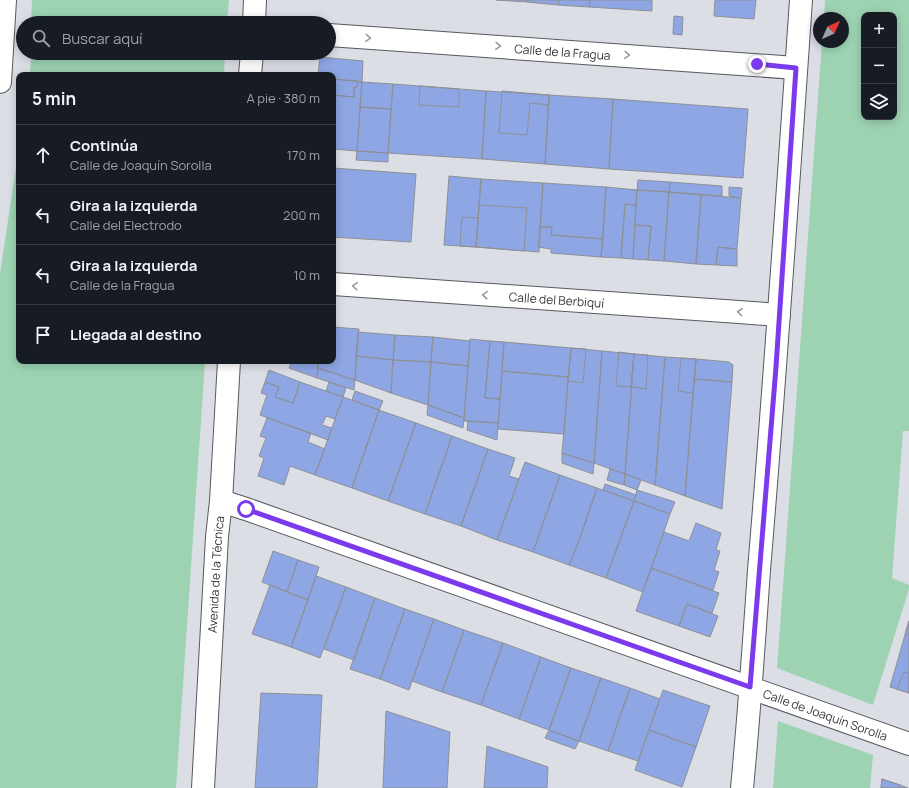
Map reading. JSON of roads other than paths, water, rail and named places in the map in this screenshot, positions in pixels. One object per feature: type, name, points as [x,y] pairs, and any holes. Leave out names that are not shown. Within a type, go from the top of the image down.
[{"type":"street","points":[[0,82],[5,0]]},
{"type":"street","points":[[254,16],[255,0]]},
{"type":"street","points":[[742,788],[749,714],[779,315],[801,0]]},
{"type":"street","name":"Calle de la Fragua","points":[[336,35],[796,68]]},
{"type":"street","points":[[250,72],[251,60]]},
{"type":"street","name":"Calle del Berbiquí","points":[[336,284],[779,315]]},
{"type":"street","name":"Avenida de la Técnica","points":[[203,788],[229,364]]},
{"type":"street","name":"Calle de Joaquín Sorolla","points":[[221,501],[254,511],[909,744]]}]
